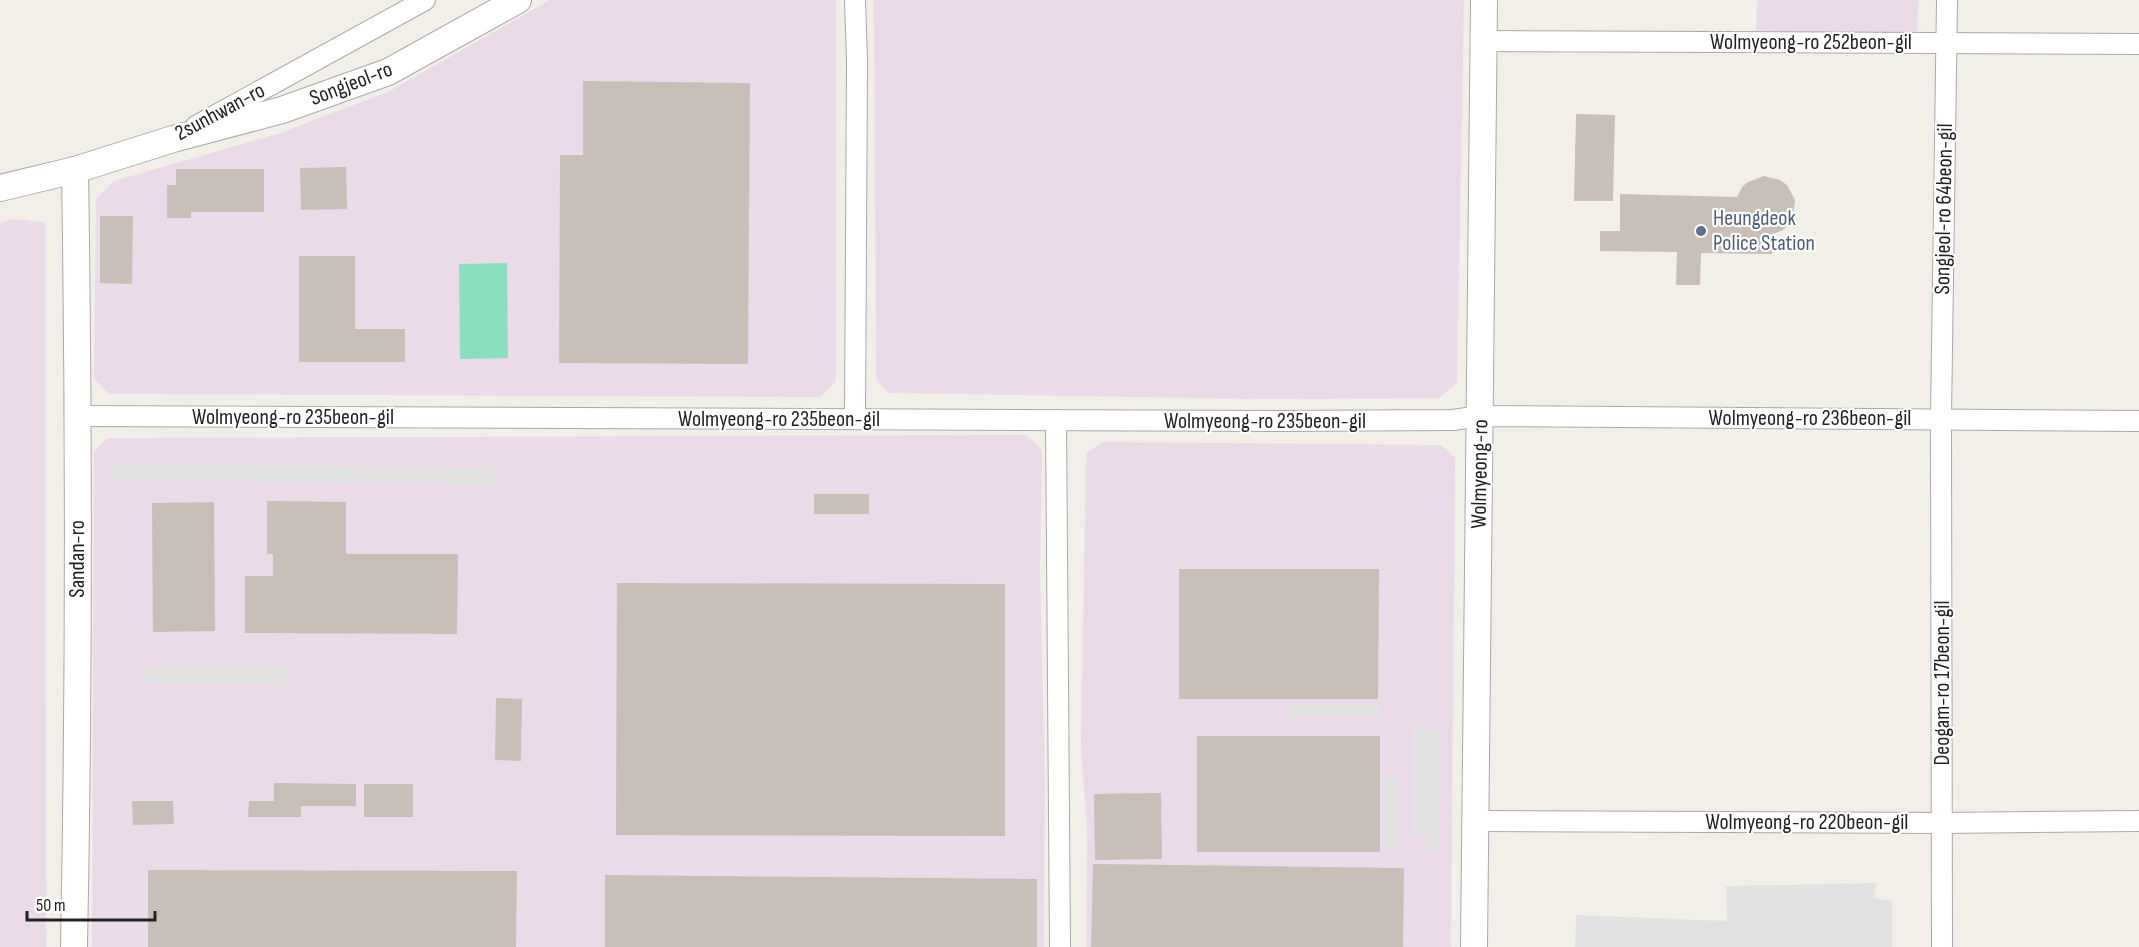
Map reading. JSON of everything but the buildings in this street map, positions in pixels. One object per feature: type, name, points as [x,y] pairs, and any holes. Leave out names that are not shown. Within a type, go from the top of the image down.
[{"type":"street","name":"2sunhwan-ro","points":[[0,188],[75,170],[173,139],[425,0]]},
{"type":"street","name":"Songjeol-ro","points":[[173,139],[282,110],[388,72],[518,0]]},
{"type":"street","points":[[855,0],[857,62],[855,419]]},
{"type":"street","name":"Wolmyeong-ro","points":[[1474,947],[1484,0]]},
{"type":"street","name":"Songjeol-ro 64beon-gil","points":[[1941,418],[1947,0]]},
{"type":"street","name":"Wolmyeong-ro 252beon-gil","points":[[1483,41],[2139,44]]},
{"type":"street","name":"Sandan-ro","points":[[74,947],[77,416],[75,170]]},
{"type":"street","name":"Wolmyeong-ro 235beon-gil","points":[[77,416],[1056,420],[1453,420],[1480,416]]},
{"type":"street","name":"Wolmyeong-ro 236beon-gil","points":[[1480,416],[2139,421]]},
{"type":"street","name":"Deogam-ro 17beon-gil","points":[[1941,418],[1942,947]]},
{"type":"street","points":[[1056,420],[1060,947]]},
{"type":"street","name":"Wolmyeong-ro 220beon-gil","points":[[1475,821],[2139,821]]},
{"type":"shaded area","points":[[550,0],[836,0],[836,381],[821,397],[109,394],[94,378],[96,199],[114,181],[280,133],[388,92]]},
{"type":"shaded area","points":[[874,0],[1464,0],[1457,383],[1439,398],[1261,399],[889,393],[876,380]]},
{"type":"shaded area","points":[[1757,0],[1918,0],[1917,40],[1756,36]]},
{"type":"shaded area","points":[[12,219],[45,222],[46,947],[0,947],[0,223]]},
{"type":"shaded area","points":[[1026,435],[1042,450],[1040,573],[1045,782],[1044,947],[92,947],[94,452],[107,438]]},
{"type":"shaded area","points":[[1103,442],[1441,445],[1455,458],[1451,947],[1086,947],[1087,834],[1081,746],[1086,453]]},
{"type":"shaded area","points":[[112,464],[495,468],[495,484],[112,480]]},
{"type":"shaded area","points":[[146,667],[288,667],[288,684],[146,684]]},
{"type":"shaded area","points":[[1287,704],[1379,704],[1379,716],[1287,716]]},
{"type":"shaded area","points":[[1414,728],[1439,728],[1440,852],[1427,852],[1427,836],[1414,835]]},
{"type":"shaded area","points":[[1384,777],[1399,777],[1399,847],[1384,848]]},
{"type":"shaded area","points":[[1877,883],[1874,898],[1892,901],[1892,947],[1575,947],[1576,915],[1727,921],[1726,886]]},
{"type":"green space","points":[[507,263],[508,358],[460,359],[459,264]]},
{"type":"place","name":"Heungdeok Police Station","points":[[1701,231]]}]
